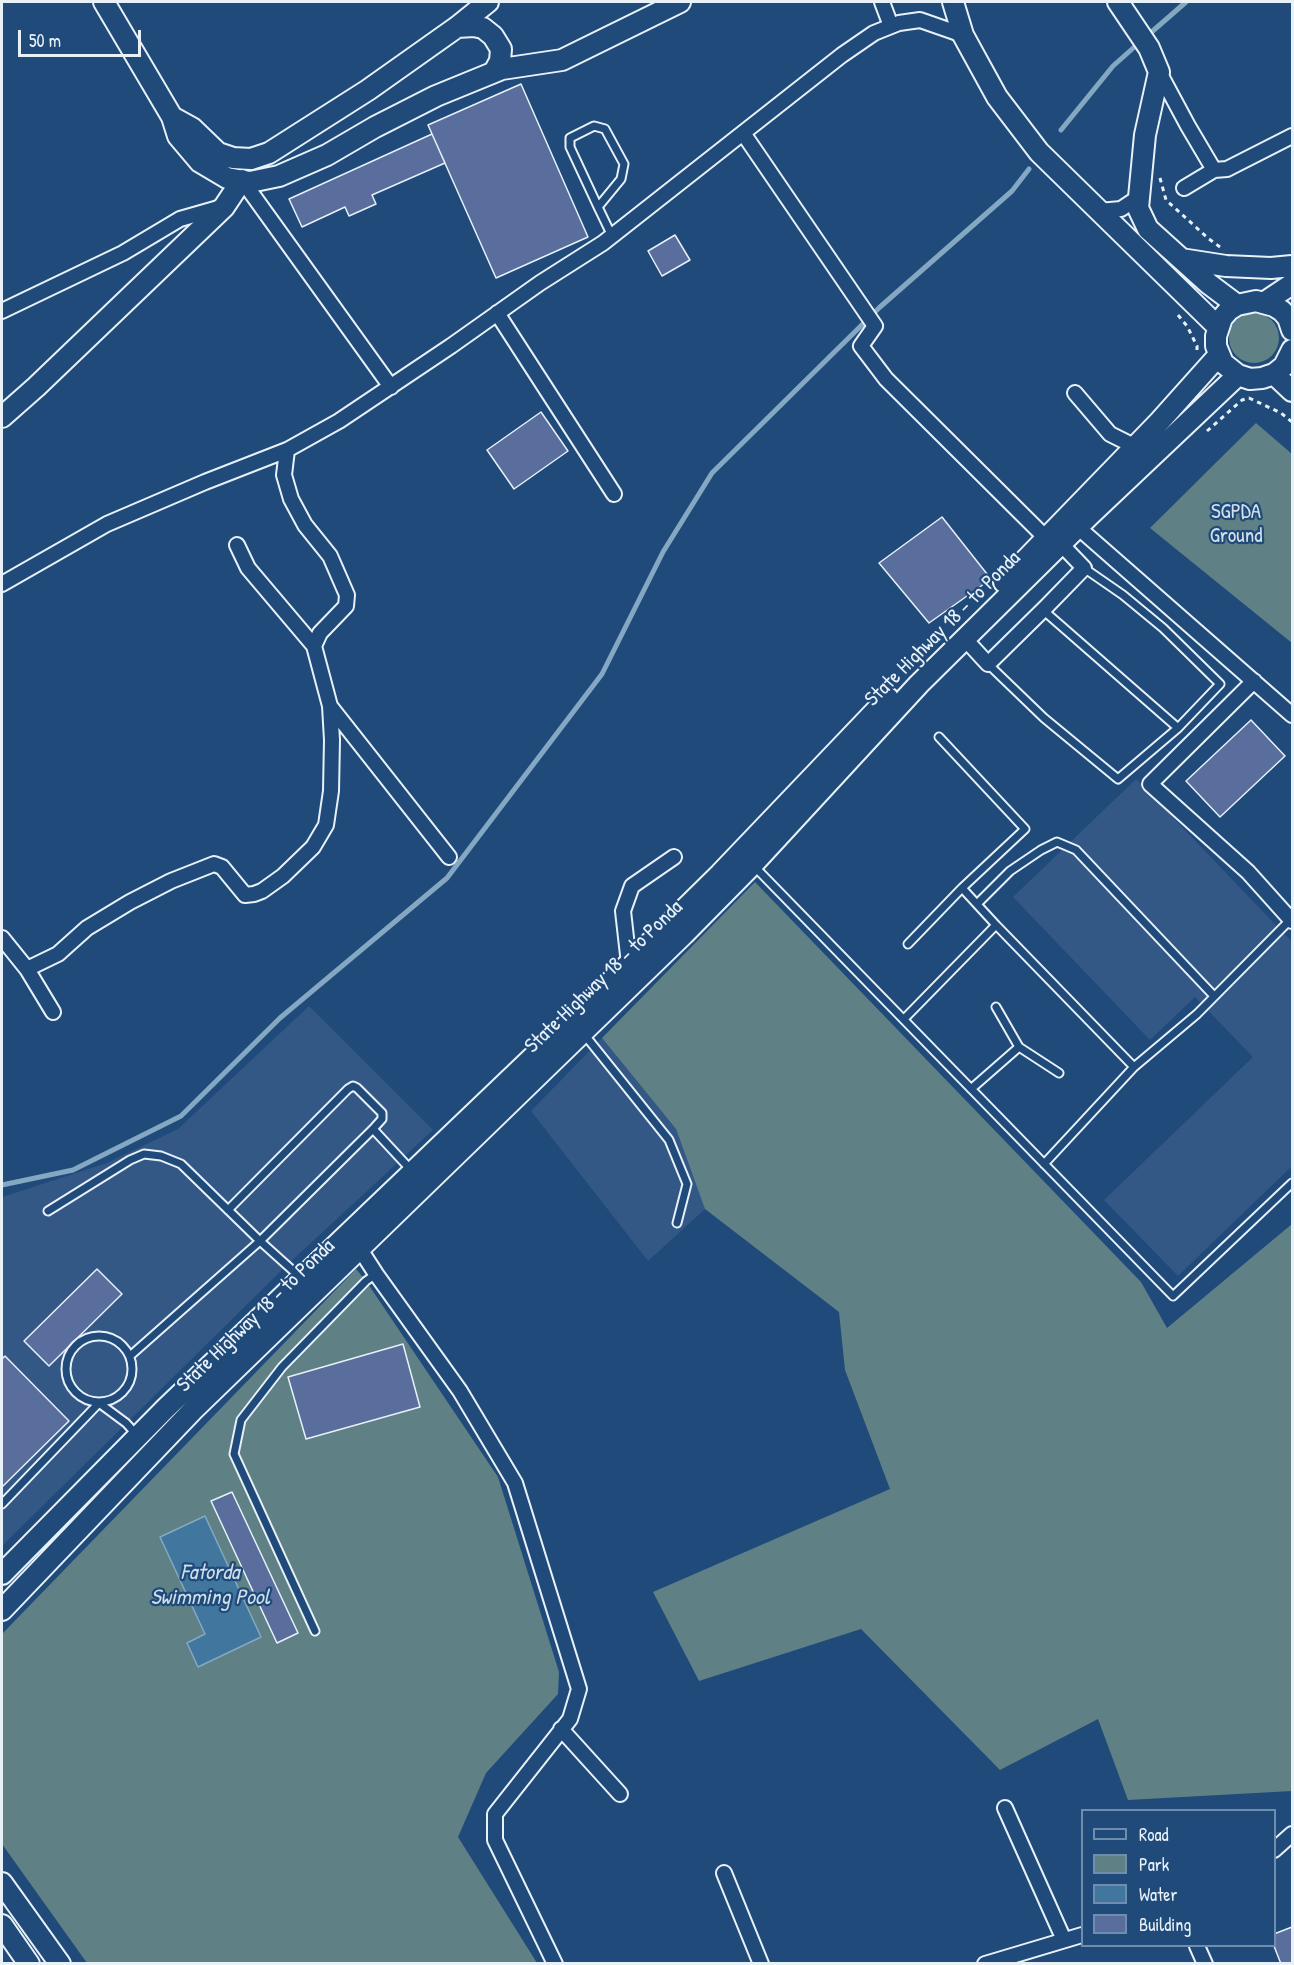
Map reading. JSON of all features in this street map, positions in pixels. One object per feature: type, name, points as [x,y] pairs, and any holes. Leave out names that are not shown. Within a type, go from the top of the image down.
[{"type":"main road","points":[[104,2],[172,117],[178,136],[200,162],[227,178],[250,182],[279,176],[327,154],[436,96],[494,72],[562,60],[680,2]]},
{"type":"main road","points":[[172,117],[192,128],[218,153],[233,158],[251,159],[269,153],[368,90],[457,27],[488,2]]},
{"type":"main road","points":[[953,2],[963,34],[997,97],[1039,152],[1218,327]]},
{"type":"main road","points":[[1118,2],[1149,48],[1160,72],[1145,135],[1138,208],[1148,229],[1181,260],[1238,305]]},
{"type":"main road","points":[[457,27],[483,28],[493,36],[501,49],[500,61],[494,72]]},
{"type":"main road","points":[[2,417],[224,207],[242,180]]},
{"type":"main road","points":[[1181,260],[1226,266],[1271,268],[1293,266]]},
{"type":"main road","points":[[1265,302],[1293,284]]},
{"type":"main road","points":[[1292,327],[1282,311],[1265,302],[1256,301],[1238,305],[1229,310],[1218,327],[1216,346],[1219,355],[1230,370],[1250,379],[1274,374],[1284,366],[1292,354]]},
{"type":"main road","name":"State Highway 18 - to Ponda","points":[[1072,523],[1136,447],[1219,355]]},
{"type":"main road","points":[[1274,374],[1293,391]]},
{"type":"main road","name":"State Highway 18 - to Ponda","points":[[2,1610],[193,1410],[684,934],[852,735],[1072,523],[1238,375]]},
{"type":"main road","name":"State Highway 18 - to Ponda","points":[[2,1574],[300,1277],[629,964],[747,858],[965,639],[1054,541]]},
{"type":"main road","points":[[2,1883],[60,1964]]},
{"type":"main road","points":[[2,1925],[29,1964]]},
{"type":"street","points":[[882,2],[891,26]]},
{"type":"street","points":[[2,584],[107,524],[287,450],[339,421],[612,236],[842,55],[874,33],[899,23],[920,20],[963,34]]},
{"type":"street","points":[[1160,72],[1214,170]]},
{"type":"street","points":[[743,133],[875,326],[861,346],[886,379],[1083,568],[988,664],[965,639]]},
{"type":"street","points":[[1184,188],[1214,170],[1227,169],[1293,136]]},
{"type":"street","points":[[242,180],[391,387]]},
{"type":"street","points":[[1099,211],[1120,209],[1139,197]]},
{"type":"street","points":[[2,311],[123,253],[180,219],[224,207]]},
{"type":"street","points":[[497,313],[614,494]]},
{"type":"street","points":[[1075,393],[1110,434],[1136,447]]},
{"type":"street","points":[[287,450],[284,475],[291,499],[305,525],[330,556],[347,594],[346,606],[320,633],[314,646]]},
{"type":"street","points":[[1072,523],[1293,715]]},
{"type":"street","points":[[27,969],[58,954],[87,928],[130,902],[201,868],[214,864],[222,867],[245,895],[262,891],[284,876],[313,847],[326,825],[332,740],[330,705],[314,646],[248,568],[237,545]]},
{"type":"street","points":[[1254,681],[1150,784],[1248,872],[1292,920]]},
{"type":"street","points":[[330,705],[449,857]]},
{"type":"street","points":[[629,964],[623,911],[632,886],[674,857]]},
{"type":"street","points":[[2,938],[27,969],[53,1012]]},
{"type":"street","points":[[350,1231],[376,1274],[460,1391],[515,1483],[579,1689],[570,1719],[495,1814],[495,1840],[555,1964]]},
{"type":"street","points":[[561,1729],[620,1794]]},
{"type":"street","points":[[1005,1808],[1064,1940]]},
{"type":"street","points":[[1276,1849],[1291,1840]]},
{"type":"street","points":[[724,1873],[761,1964]]},
{"type":"street","points":[[985,1964],[1081,1936]]},
{"type":"street","points":[[1197,1947],[1205,1964]]},
{"type":"lane","points":[[598,207],[621,179],[624,164],[605,129],[594,126],[570,138],[570,147],[598,207],[612,236]]},
{"type":"lane","points":[[988,664],[1044,718],[1118,779],[1178,728],[1220,684],[1163,628],[1124,595],[1083,568]]},
{"type":"lane","points":[[1043,610],[1178,728]]},
{"type":"lane","points":[[908,944],[962,888],[1025,829],[939,737]]},
{"type":"lane","points":[[977,904],[1010,871],[1057,842],[1076,850],[1214,996]]},
{"type":"lane","points":[[747,858],[1173,1296],[1293,1183]]},
{"type":"lane","points":[[962,888],[1134,1067]]},
{"type":"lane","points":[[1044,1164],[1134,1067],[1197,1014],[1292,920]]},
{"type":"lane","points":[[904,1019],[996,925]]},
{"type":"lane","points":[[996,1006],[1019,1047],[1059,1073]]},
{"type":"lane","points":[[582,1032],[669,1140],[687,1184],[677,1223]]},
{"type":"lane","points":[[971,1089],[1019,1047]]},
{"type":"lane","points":[[130,1356],[260,1241],[373,1129],[382,1119],[382,1113],[357,1088],[353,1086],[348,1089],[228,1210]]},
{"type":"lane","points":[[373,1129],[412,1171]]},
{"type":"lane","points":[[48,1211],[130,1160],[144,1154],[161,1156],[181,1164],[300,1277]]},
{"type":"lane","points":[[315,1631],[234,1454],[241,1420],[282,1367],[366,1281],[376,1274]]},
{"type":"lane","points":[[105,1337],[115,1340],[124,1347],[133,1366],[132,1377],[120,1395],[110,1401],[99,1403],[79,1396],[71,1388],[66,1367],[69,1356],[83,1340],[105,1337]]},
{"type":"lane","points":[[99,1403],[126,1423],[138,1436]]},
{"type":"lane","points":[[2,1504],[99,1403]]},
{"type":"path","points":[[1160,178],[1166,200],[1209,239],[1224,249]]},
{"type":"path","points":[[1175,311],[1187,326],[1197,346],[1197,362]]},
{"type":"path","points":[[1199,438],[1242,400],[1249,398],[1281,413],[1293,422]]},
{"type":"shaded area","points":[[1136,779],[1292,942],[1292,1166],[1178,1276],[1104,1200],[1253,1057],[1195,997],[1150,1040],[1013,897]]},
{"type":"shaded area","points":[[309,1006],[433,1130],[287,1265],[2,1546],[2,1197],[107,1163],[178,1129]]},
{"type":"shaded area","points":[[602,1038],[676,1129],[705,1209],[648,1261],[531,1111]]},
{"type":"green space","points":[[1254,313],[1263,315],[1274,324],[1279,338],[1277,347],[1268,358],[1254,363],[1245,361],[1234,352],[1229,338],[1231,329],[1240,318]]},
{"type":"green space","name":"SGPDA Ground","points":[[1256,423],[1292,454],[1292,643],[1150,528]]},
{"type":"green space","points":[[755,882],[1141,1282],[1167,1328],[1292,1224],[1292,1791],[1128,1800],[1098,1719],[1000,1770],[861,1629],[699,1681],[653,1592],[890,1489],[845,1370],[839,1312],[705,1209],[676,1129],[602,1038]]},
{"type":"green space","points":[[356,1269],[498,1477],[559,1672],[558,1694],[486,1773],[458,1837],[537,1963],[87,1963],[2,1844],[2,1634]]},
{"type":"water","name":"Fatorda Swimming Pool","points":[[205,1516],[261,1637],[198,1667],[187,1643],[205,1634],[160,1537]]},
{"type":"building","points":[[521,84],[588,237],[496,278],[428,125]]},
{"type":"building","points":[[432,134],[445,163],[372,195],[376,204],[349,216],[345,207],[302,227],[289,199]]},
{"type":"building","points":[[675,235],[690,260],[662,276],[648,251]]},
{"type":"building","points":[[541,412],[568,451],[514,489],[487,450]]},
{"type":"building","points":[[942,517],[991,579],[929,623],[879,563]]},
{"type":"building","points":[[1251,720],[1285,756],[1220,817],[1186,781]]},
{"type":"building","points":[[97,1269],[122,1294],[49,1366],[24,1341]]},
{"type":"building","points":[[403,1344],[420,1407],[306,1439],[288,1377]]},
{"type":"building","points":[[5,1356],[69,1421],[2,1487],[2,1359]]},
{"type":"building","points":[[232,1492],[298,1633],[277,1643],[211,1501]]},
{"type":"building","points":[[1292,1927],[1292,1964],[1281,1964],[1274,1947],[1276,1933]]},
{"type":"waterway","points":[[1147,36],[1186,2]]},
{"type":"waterway","points":[[1061,130],[1113,66],[1140,42]]},
{"type":"waterway","points":[[2,1185],[73,1170],[181,1116],[280,1018],[447,878],[602,674],[663,552],[712,473],[880,307],[1012,191],[1029,169]]}]
